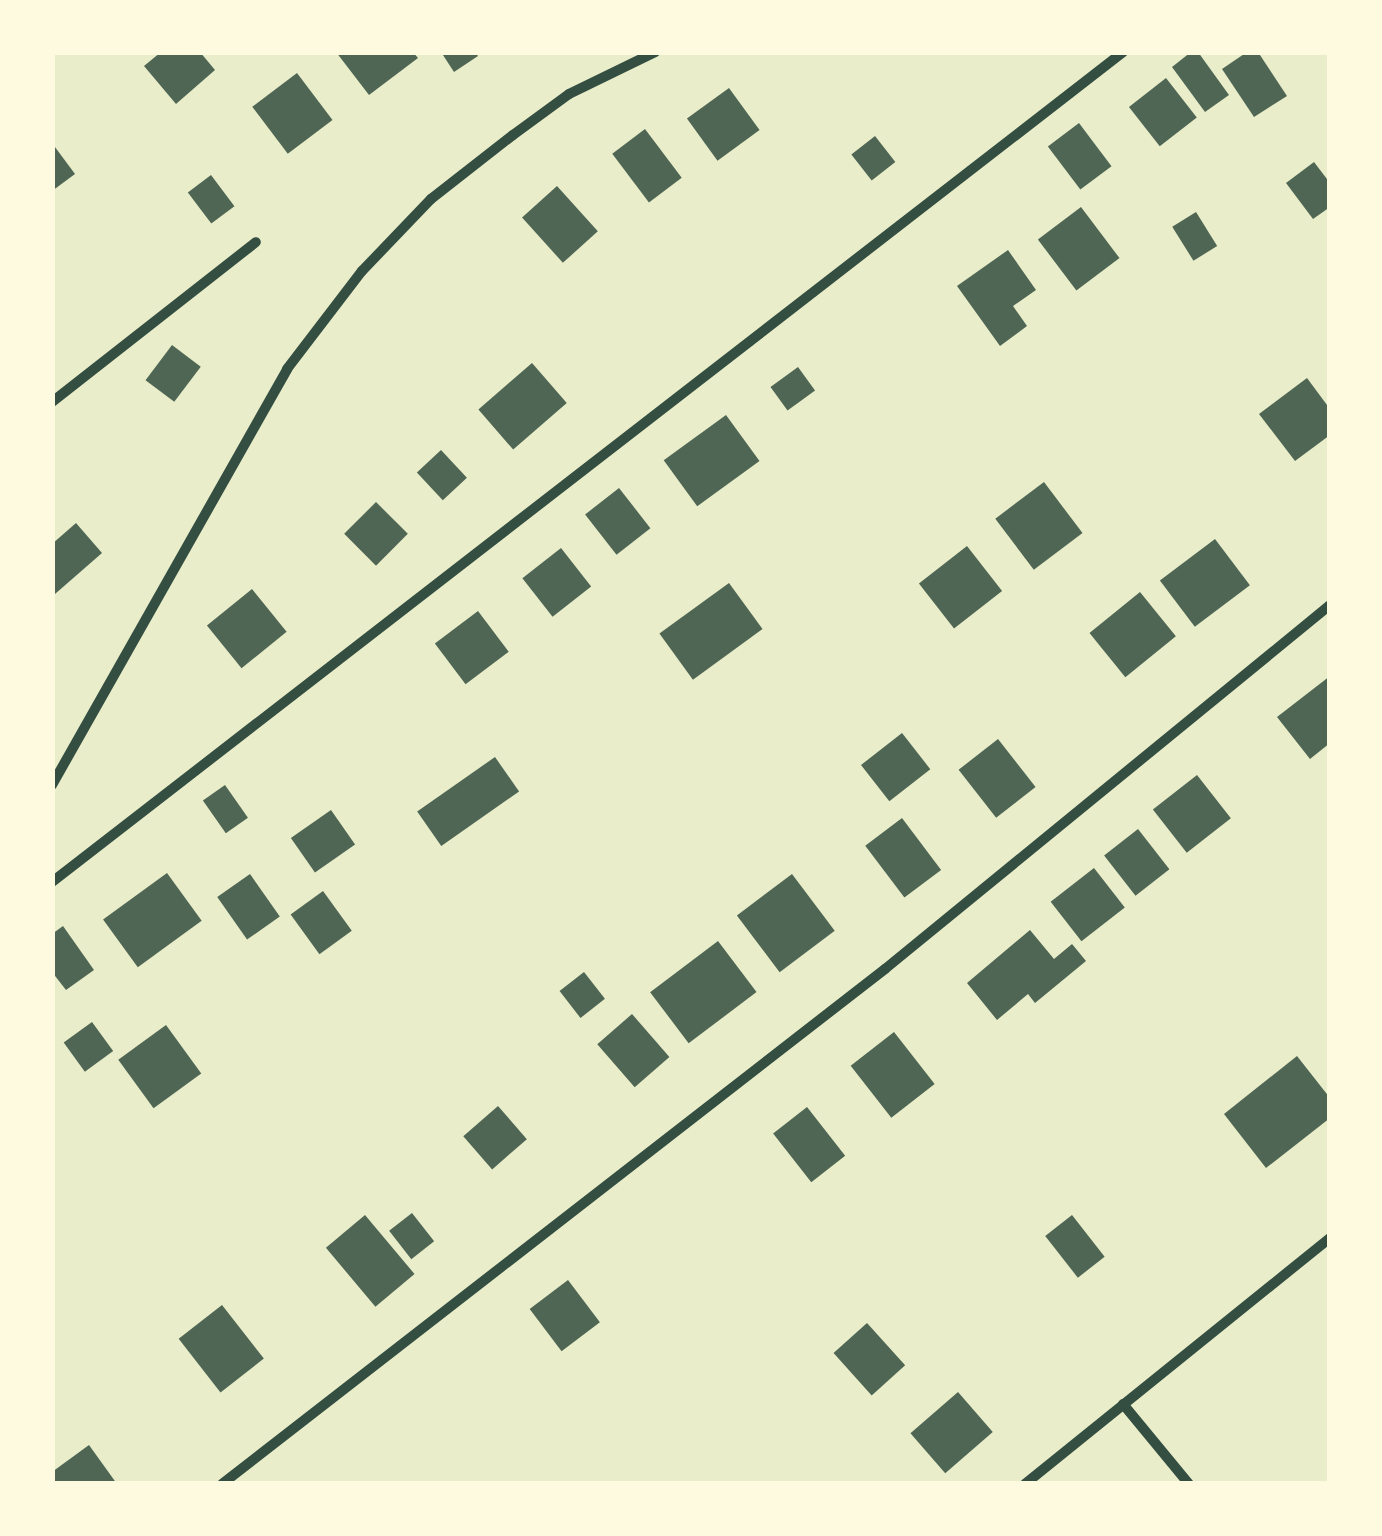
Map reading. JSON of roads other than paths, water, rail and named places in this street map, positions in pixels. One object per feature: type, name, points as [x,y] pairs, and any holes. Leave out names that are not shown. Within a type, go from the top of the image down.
[{"type":"street","points":[[52,785],[287,369],[362,272],[431,199],[513,134],[569,94],[655,52]]},
{"type":"street","points":[[52,882],[1123,52]]},
{"type":"street","points":[[52,402],[256,242]]},
{"type":"street","points":[[222,1484],[885,969],[1330,605]]},
{"type":"street","points":[[1025,1484],[1330,1238]]},
{"type":"street","points":[[1123,1404],[1190,1484]]}]
